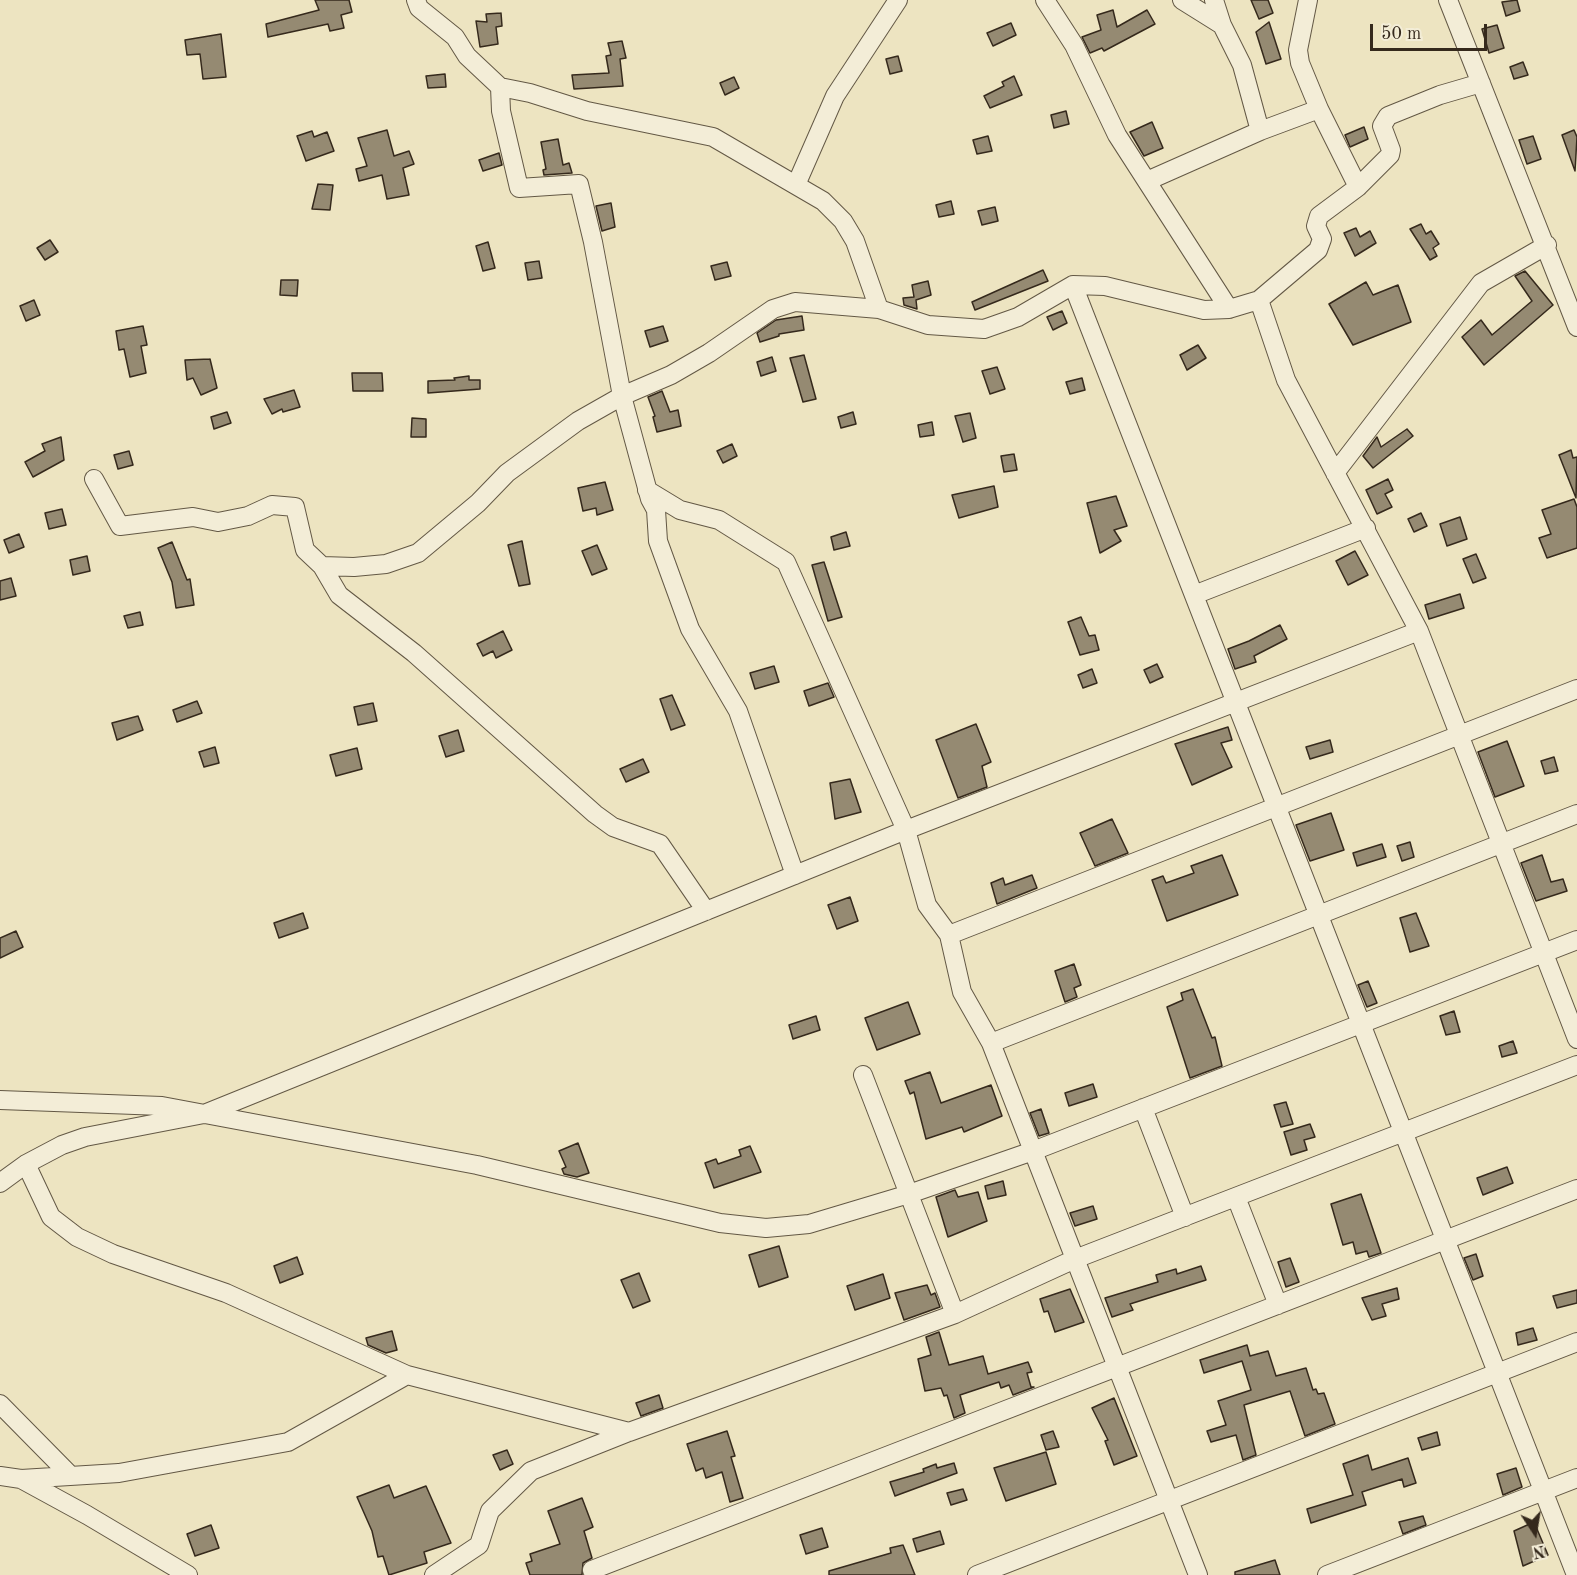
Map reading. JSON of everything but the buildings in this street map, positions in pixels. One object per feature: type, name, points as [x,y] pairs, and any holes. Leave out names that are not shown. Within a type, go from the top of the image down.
[{"type":"street","points":[[416,0],[419,8],[455,37],[466,56],[500,87],[530,93],[587,111],[713,137],[823,201],[843,221],[855,241],[879,309]]},
{"type":"street","points":[[796,185],[835,96],[898,0]]},
{"type":"street","points":[[1045,0],[1074,45],[1118,135],[1229,309]]},
{"type":"street","points":[[1182,0],[1222,25]]},
{"type":"street","points":[[1214,0],[1222,25],[1242,64],[1260,131]]},
{"type":"street","points":[[1308,0],[1298,50],[1300,63],[1319,109],[1358,187]]},
{"type":"street","points":[[1448,0],[1547,245],[1577,327]]},
{"type":"street","points":[[322,566],[354,567],[386,564],[417,553],[478,503],[507,473],[578,421],[622,396],[671,375],[709,353],[772,309],[795,302],[879,309],[928,325],[984,329],[1018,317],[1073,285],[1105,286],[1204,310],[1229,309],[1259,300],[1318,250],[1322,239],[1316,226],[1319,216],[1358,187],[1390,155],[1391,150],[1382,126],[1388,116],[1440,95],[1481,83]]},
{"type":"street","points":[[500,87],[501,111],[519,188],[579,184],[593,242],[622,396],[647,490],[656,510],[658,541],[690,629],[738,711],[795,875]]},
{"type":"street","points":[[1147,181],[1260,131],[1319,109]]},
{"type":"street","points":[[1335,473],[1481,283],[1547,245]]},
{"type":"street","points":[[1073,285],[1576,1575]]},
{"type":"street","points":[[1259,300],[1286,380],[1419,631],[1577,1039]]},
{"type":"street","points":[[94,480],[120,526],[193,517],[218,522],[248,516],[272,505],[295,507],[304,550],[322,566],[339,596],[414,652],[595,814],[612,827],[660,844],[706,911]]},
{"type":"street","points":[[647,490],[680,510],[719,520],[786,562],[906,830],[927,905],[949,935],[962,992],[991,1043],[1198,1575]]},
{"type":"street","points":[[1194,595],[1366,528]]},
{"type":"street","points":[[0,1183],[26,1164],[62,1145],[85,1137],[204,1114],[906,830],[1419,631]]},
{"type":"street","points":[[949,935],[1577,689]]},
{"type":"street","points":[[991,1043],[1577,814]]},
{"type":"street","points":[[0,1100],[126,1103],[204,1114],[477,1165],[720,1223],[766,1228],[808,1224],[909,1194],[1033,1151],[1577,940]]},
{"type":"street","points":[[434,1575],[479,1545],[490,1511],[531,1472],[629,1432],[956,1314],[1075,1259],[1577,1065]]},
{"type":"street","points":[[863,1076],[956,1314]]},
{"type":"street","points":[[1143,1108],[1185,1217]]},
{"type":"street","points":[[26,1164],[51,1217],[76,1237],[113,1254],[226,1293],[407,1375],[629,1432]]},
{"type":"street","points":[[592,1570],[1577,1189]]},
{"type":"street","points":[[1236,1197],[1278,1305]]},
{"type":"street","points":[[977,1575],[1577,1342]]},
{"type":"street","points":[[0,1476],[21,1479],[119,1473],[288,1442],[407,1375]]},
{"type":"street","points":[[0,1404],[70,1476]]},
{"type":"street","points":[[1327,1575],[1577,1478]]},
{"type":"street","points":[[21,1479],[188,1575]]}]
